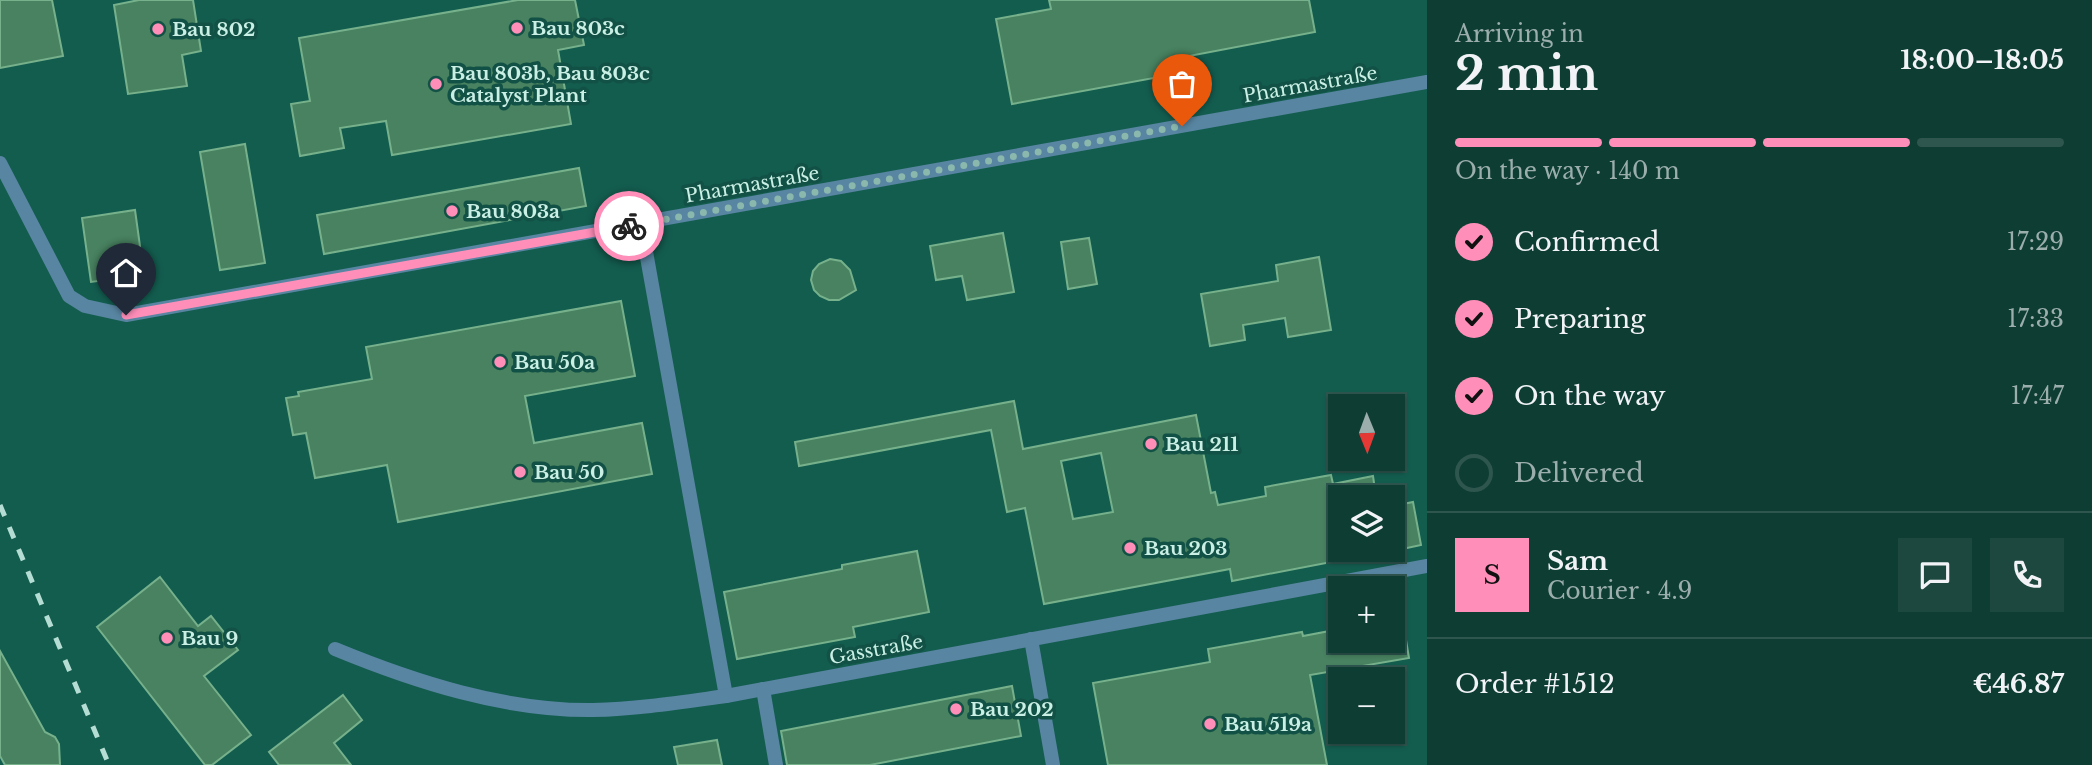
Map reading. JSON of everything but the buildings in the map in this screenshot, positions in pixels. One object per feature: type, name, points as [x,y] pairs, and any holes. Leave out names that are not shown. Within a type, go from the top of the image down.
[{"type":"street","name":"Pharmastraße","points":[[0,163],[69,296],[85,306],[126,315],[1427,82]]},
{"type":"street","points":[[641,224],[726,696]]},
{"type":"street","name":"Gasstraße","points":[[335,649],[412,677],[475,695],[536,706],[591,710],[646,708],[726,696],[1427,566]]},
{"type":"street","points":[[1031,639],[1053,765]]},
{"type":"street","points":[[763,689],[776,765]]},
{"type":"shaded area","points":[[0,0],[1427,0],[1427,765],[0,765]]},
{"type":"railway","points":[[0,505],[109,765]]},
{"type":"way so far","points":[[629,226],[1182,126]]},
{"type":"place","name":"Bau 803c","points":[[517,28]]},
{"type":"place","name":"Bau 802","points":[[158,29]]},
{"type":"place","name":"Bau 803b, Bau 803c Catalyst Plant","points":[[436,84]]},
{"type":"place","name":"Bau 803a","points":[[452,211]]},
{"type":"place","name":"Bau 50a","points":[[500,362]]},
{"type":"place","name":"Bau 211","points":[[1151,444]]},
{"type":"place","name":"Bau 50","points":[[520,472]]},
{"type":"place","name":"Bau 203","points":[[1130,548]]},
{"type":"place","name":"Bau 9","points":[[167,638]]},
{"type":"place","name":"Bau 202","points":[[956,709]]},
{"type":"place","name":"Bau 519a","points":[[1210,724]]},
{"type":"route","points":[[126,315],[629,226]]}]
